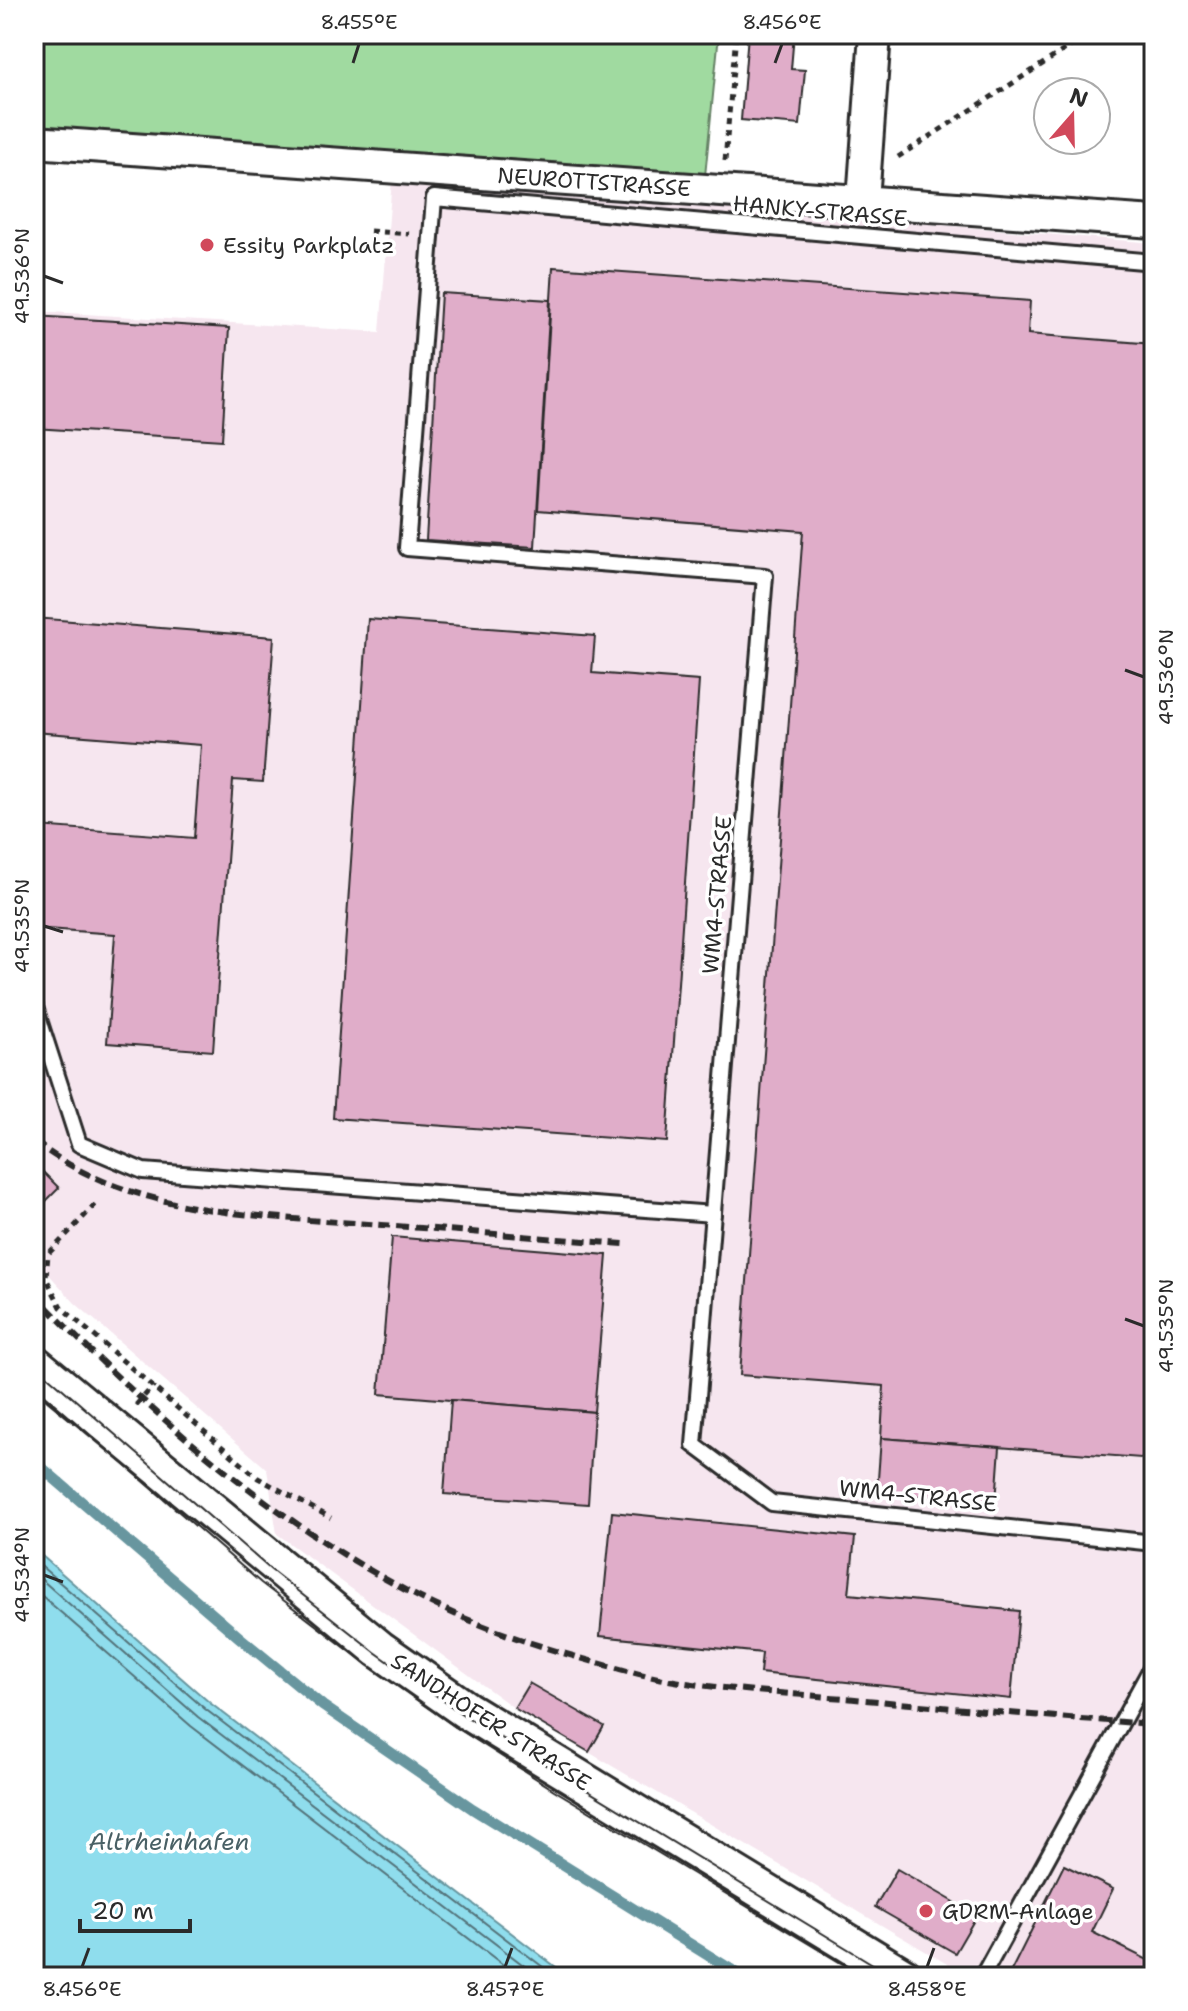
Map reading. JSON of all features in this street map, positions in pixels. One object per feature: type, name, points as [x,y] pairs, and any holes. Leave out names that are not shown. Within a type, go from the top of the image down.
[{"type":"street","points":[[864,189],[875,34]]},
{"type":"street","name":"NEUROTTSTRASSE","points":[[34,142],[864,189],[1154,222]]},
{"type":"street","name":"SANDHOFER STRASSE","points":[[34,1364],[379,1649],[453,1702],[904,1977]]},
{"type":"lane","name":"HANKY-STRASSE","points":[[434,198],[1154,262]]},
{"type":"lane","name":"WM4-STRASSE","points":[[434,198],[407,548],[765,576],[694,1445],[772,1503],[1154,1543]]},
{"type":"lane","points":[[34,1004],[79,1144],[143,1171],[713,1214]]},
{"type":"lane","points":[[982,1977],[1152,1672]]},
{"type":"path","points":[[724,167],[736,34]]},
{"type":"path","points":[[864,189],[1089,34]]},
{"type":"path","points":[[370,231],[387,233]]},
{"type":"path","points":[[95,1205],[48,1254],[46,1278],[61,1307],[258,1478],[331,1518]]},
{"type":"shaded area","points":[[392,179],[1154,243],[1154,1977],[969,1977],[514,1708],[277,1534],[267,1469],[75,1303],[34,1258],[34,311],[380,332]]},
{"type":"green space","points":[[34,34],[719,34],[705,176],[34,126]]},
{"type":"water","name":"Altrheinhafen","points":[[34,1549],[210,1703],[569,1977],[34,1977]]},
{"type":"building","points":[[748,34],[794,34],[791,69],[805,70],[800,125],[741,120]]},
{"type":"building","points":[[553,267],[1030,301],[1028,334],[1154,344],[1154,1459],[881,1438],[884,1386],[740,1375],[803,531],[538,510]]},
{"type":"building","points":[[441,293],[550,300],[535,547],[426,540]]},
{"type":"building","points":[[34,316],[229,328],[222,440],[34,428]]},
{"type":"building","points":[[34,618],[274,637],[263,782],[233,780],[213,1051],[107,1043],[115,934],[34,928],[39,826],[194,838],[201,745],[34,732]]},
{"type":"building","points":[[368,619],[595,636],[592,673],[699,681],[667,1142],[333,1118]]},
{"type":"building","points":[[34,1163],[59,1188],[34,1213]]},
{"type":"building","points":[[392,1237],[607,1255],[594,1412],[379,1394]]},
{"type":"building","points":[[451,1400],[594,1412],[588,1504],[444,1494]]},
{"type":"building","points":[[881,1438],[1000,1447],[996,1502],[877,1493]]},
{"type":"building","points":[[612,1512],[855,1537],[849,1594],[1019,1611],[1011,1699],[760,1673],[762,1653],[600,1636]]},
{"type":"building","points":[[529,1683],[604,1726],[589,1752],[514,1708]]},
{"type":"building","points":[[1064,1865],[1113,1889],[1092,1932],[1154,1963],[1154,1977],[1019,1977],[1010,1973]]},
{"type":"building","name":"GDRM-Anlage","points":[[897,1869],[977,1915],[955,1953],[875,1907]]},
{"type":"waterway","points":[[34,1461],[323,1706],[473,1809],[743,1977]]},
{"type":"tram line","points":[[34,1364],[271,1570],[375,1652],[462,1714],[894,1977]]},
{"type":"tram line","points":[[34,1386],[261,1583],[369,1666],[454,1726],[554,1790],[864,1977]]},
{"type":"railway","points":[[34,1141],[72,1166],[113,1185],[156,1199],[200,1208],[291,1219],[624,1244]]},
{"type":"railway","points":[[34,1294],[119,1379],[257,1495],[306,1530],[409,1592],[486,1627],[539,1646],[678,1682],[1154,1724]]},
{"type":"place","name":"Essity Parkplatz","points":[[207,245]]},
{"type":"place","name":"GDRM-Anlage","points":[[926,1911]]}]
